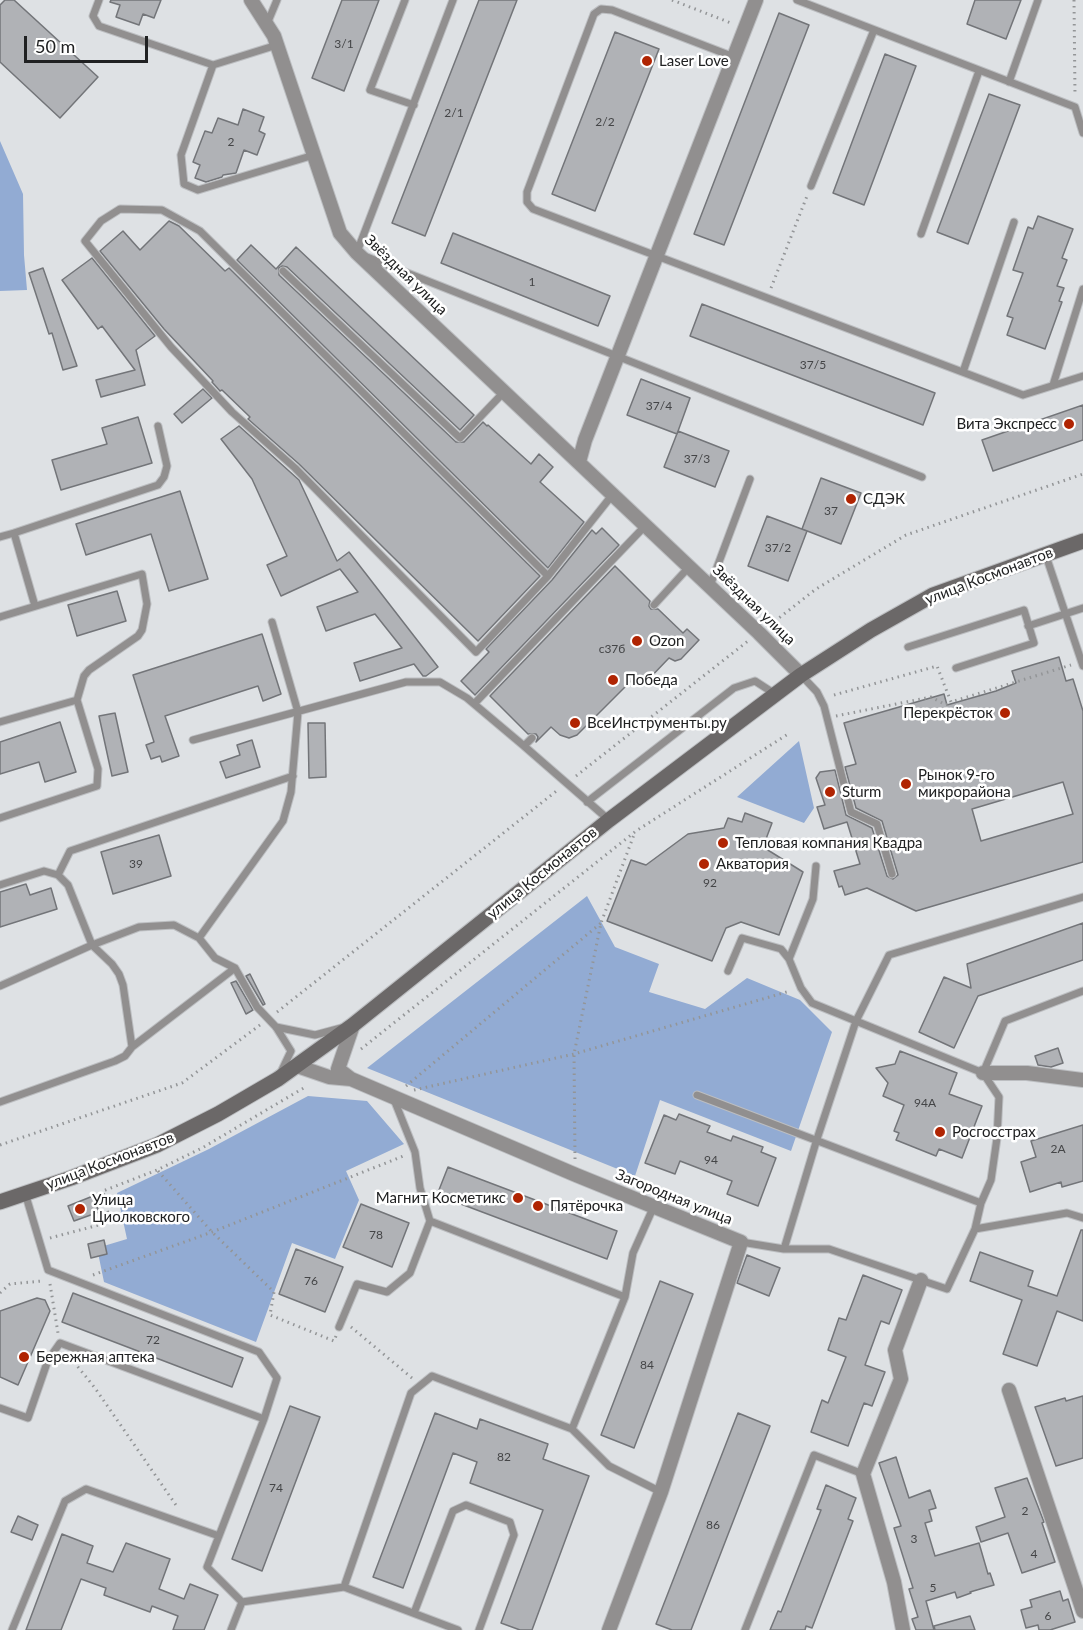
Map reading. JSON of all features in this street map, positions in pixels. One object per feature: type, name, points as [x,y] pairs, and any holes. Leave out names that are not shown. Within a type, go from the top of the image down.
[{"type":"main road","name":"улица Космонавтов","points":[[0,1202],[157,1145],[218,1114],[278,1079],[353,1024],[609,820],[801,675],[871,630],[933,595],[1083,541]]},
{"type":"street","name":"Звёздная улица","points":[[251,0],[267,24],[277,45],[340,233],[357,253],[646,525],[801,675]]},
{"type":"street","points":[[579,462],[617,356],[756,0]]},
{"type":"street","points":[[351,1079],[338,1069],[353,1024]]},
{"type":"street","name":"Загородная улица","points":[[297,1066],[328,1077],[351,1079],[395,1095],[576,1176],[741,1242],[661,1492],[609,1630]]},
{"type":"street","points":[[983,1073],[1027,1073],[1083,1080]]},
{"type":"street","points":[[903,1630],[894,1582],[863,1474],[901,1379],[895,1350],[921,1280]]},
{"type":"street","points":[[1009,1390],[1083,1611]]},
{"type":"lane","points":[[99,0],[93,16],[99,26],[213,65],[277,45]]},
{"type":"lane","points":[[267,24],[277,0]]},
{"type":"lane","points":[[405,0],[370,90],[414,105]]},
{"type":"lane","points":[[453,0],[357,253],[922,477]]},
{"type":"lane","points":[[797,0],[1075,107],[1083,133]]},
{"type":"lane","points":[[1009,82],[1038,0]]},
{"type":"lane","points":[[734,57],[612,10],[601,9],[594,14],[527,192],[527,202],[532,208],[1023,394],[1083,376]]},
{"type":"lane","points":[[811,186],[874,30]]},
{"type":"lane","points":[[213,65],[181,155],[184,184],[198,190],[314,155]]},
{"type":"lane","points":[[921,234],[979,71]]},
{"type":"lane","points":[[548,576],[200,231],[162,210],[120,209],[101,221],[85,241],[171,347],[232,412],[295,468],[476,652],[548,576],[613,494]]},
{"type":"lane","points":[[963,372],[1014,222]]},
{"type":"lane","points":[[283,271],[460,438],[504,392]]},
{"type":"lane","points":[[1053,386],[1083,289]]},
{"type":"lane","points":[[0,537],[158,485],[164,477],[167,466],[158,426]]},
{"type":"lane","points":[[710,586],[750,478]]},
{"type":"lane","points":[[474,704],[646,525]]},
{"type":"lane","points":[[14,533],[35,606]]},
{"type":"lane","points":[[1045,553],[1082,664]]},
{"type":"lane","points":[[654,605],[689,567]]},
{"type":"lane","points":[[0,617],[142,574],[147,604],[142,630],[138,636],[89,670],[84,676],[77,700],[98,768],[96,786],[0,818]]},
{"type":"lane","points":[[1028,626],[1083,608]]},
{"type":"lane","points":[[908,647],[1024,610],[1034,644],[956,668]]},
{"type":"lane","points":[[200,938],[283,821],[291,792],[298,712],[273,622]]},
{"type":"lane","points":[[801,675],[817,692],[824,706],[825,718],[852,812],[877,824],[892,874]]},
{"type":"lane","points":[[587,802],[734,688],[755,681],[775,694]]},
{"type":"lane","points":[[193,740],[406,682],[440,682],[474,704],[609,820]]},
{"type":"lane","points":[[0,722],[77,700]]},
{"type":"lane","points":[[524,746],[532,738]]},
{"type":"lane","points":[[58,875],[70,850],[293,776]]},
{"type":"lane","points":[[789,959],[813,899],[816,866]]},
{"type":"lane","points":[[0,885],[44,871],[58,875],[68,885],[92,945],[119,974],[123,985],[132,1047]]},
{"type":"lane","points":[[784,1250],[817,1139],[856,1021],[890,955],[1083,897]]},
{"type":"lane","points":[[0,986],[139,927],[155,924],[174,925],[200,938],[214,958],[235,968],[257,1007],[276,1027],[291,1051],[278,1079]]},
{"type":"lane","points":[[728,971],[741,938],[781,949],[789,959],[801,988],[812,1003],[983,1073],[999,1097],[997,1138],[991,1180],[981,1203],[975,1228],[947,1289],[829,1249],[784,1250],[741,1242]]},
{"type":"lane","points":[[0,1102],[125,1056],[132,1047],[235,968]]},
{"type":"lane","points":[[983,1073],[1005,1021],[1083,991]]},
{"type":"lane","points":[[276,1027],[315,1035],[353,1024]]},
{"type":"lane","points":[[339,1327],[357,1284],[387,1292],[410,1273],[430,1221],[420,1188],[415,1152],[395,1095]]},
{"type":"lane","points":[[697,1095],[981,1203]]},
{"type":"lane","points":[[25,1193],[48,1270],[259,1352],[277,1378],[264,1419],[207,1567],[242,1602]]},
{"type":"lane","points":[[572,1429],[625,1297],[633,1253],[654,1206]]},
{"type":"lane","points":[[975,1228],[1067,1213],[1083,1218]]},
{"type":"lane","points":[[430,1221],[625,1297]]},
{"type":"lane","points":[[0,1408],[28,1418],[48,1360],[60,1343],[264,1419]]},
{"type":"lane","points":[[344,1587],[411,1393],[432,1376],[572,1429],[609,1466],[661,1492]]},
{"type":"lane","points":[[745,1630],[814,1455],[863,1474]]},
{"type":"lane","points":[[12,1630],[65,1501],[86,1489],[219,1536]]},
{"type":"lane","points":[[414,1613],[453,1511],[466,1505],[510,1522],[514,1535],[479,1630]]},
{"type":"lane","points":[[242,1602],[344,1587],[458,1630]]},
{"type":"lane","points":[[231,1630],[242,1602]]},
{"type":"path","points":[[672,0],[745,29]]},
{"type":"path","points":[[1074,0],[1075,107]]},
{"type":"path","points":[[768,297],[811,186]]},
{"type":"path","points":[[0,1145],[182,1083],[268,1019],[816,589],[906,535],[1083,474]]},
{"type":"path","points":[[825,718],[931,697],[946,705],[1082,664]]},
{"type":"path","points":[[834,695],[937,666],[951,702]]},
{"type":"path","points":[[360,1050],[636,831],[788,734]]},
{"type":"path","points":[[576,1176],[574,1054],[602,923],[636,831]]},
{"type":"path","points":[[395,1095],[602,923]]},
{"type":"path","points":[[395,1095],[574,1054],[801,988]]},
{"type":"path","points":[[39,1240],[110,1222],[103,1191],[157,1170],[202,1148],[306,1086],[328,1077]]},
{"type":"path","points":[[77,1281],[212,1232],[415,1152]]},
{"type":"path","points":[[157,1170],[212,1232],[274,1292],[270,1315],[334,1341],[339,1327],[349,1325],[421,1385]]},
{"type":"path","points":[[0,1293],[10,1284],[50,1280],[60,1343],[95,1389],[189,1525]]},
{"type":"shaded area","points":[[0,141],[23,194],[27,290],[0,291]]},
{"type":"shaded area","points":[[799,741],[814,808],[804,823],[737,797]]},
{"type":"shaded area","points":[[587,896],[615,947],[659,964],[649,992],[705,1009],[747,978],[800,1000],[832,1032],[791,1151],[660,1100],[635,1176],[367,1068]]},
{"type":"shaded area","points":[[308,1096],[367,1101],[404,1144],[346,1171],[359,1200],[335,1259],[292,1243],[256,1342],[104,1282],[97,1248],[127,1239],[117,1193],[209,1149]]},
{"type":"building","points":[[5,0],[14,0],[98,77],[60,118],[0,62],[0,5]]},
{"type":"building","points":[[111,0],[161,0],[154,18],[143,14],[139,25],[116,17],[120,5],[110,2]]},
{"type":"building","points":[[342,0],[379,0],[344,91],[312,78]]},
{"type":"building","points":[[479,0],[517,0],[425,236],[392,223]]},
{"type":"building","points":[[975,0],[1021,0],[1006,39],[967,24]]},
{"type":"building","points":[[779,13],[809,25],[724,245],[694,234]]},
{"type":"building","points":[[615,32],[659,49],[595,211],[552,194]]},
{"type":"building","points":[[885,54],[916,66],[864,205],[833,193]]},
{"type":"building","points":[[989,94],[1020,105],[968,244],[937,232]]},
{"type":"building","points":[[243,109],[264,117],[259,131],[265,134],[257,155],[244,150],[236,173],[223,175],[206,182],[195,178],[200,165],[193,162],[205,131],[212,133],[218,118],[238,125]]},
{"type":"building","points":[[1038,216],[1073,229],[1062,258],[1067,260],[1057,286],[1064,288],[1059,301],[1062,302],[1045,349],[1007,335],[1013,318],[1007,316],[1023,273],[1013,270],[1028,227],[1033,229]]},
{"type":"building","points":[[169,221],[179,226],[225,271],[229,268],[540,576],[478,641],[299,464],[248,419],[250,417],[222,390],[220,391],[164,329],[100,251],[123,231],[140,250]]},
{"type":"building","points":[[453,233],[610,296],[598,326],[441,263]]},
{"type":"building","points":[[251,245],[276,269],[296,247],[474,415],[460,430],[287,267],[279,268],[279,275],[456,442],[464,442],[483,422],[531,464],[539,454],[553,467],[540,482],[584,522],[548,568],[237,260]]},
{"type":"building","points":[[92,258],[155,336],[136,350],[145,385],[101,397],[96,380],[135,370],[102,326],[98,329],[62,280]]},
{"type":"building","points":[[43,268],[77,366],[63,370],[52,333],[49,334],[29,273]]},
{"type":"building","points":[[702,304],[935,393],[923,425],[690,336]]},
{"type":"building","points":[[641,379],[690,398],[677,434],[627,415]]},
{"type":"building","points":[[203,389],[212,398],[182,423],[174,414]]},
{"type":"building","points":[[1083,405],[1083,440],[993,471],[982,440]]},
{"type":"building","points":[[138,417],[152,463],[61,490],[52,460],[107,444],[102,428]]},
{"type":"building","points":[[239,426],[299,480],[337,561],[349,552],[438,667],[423,676],[414,664],[360,681],[354,663],[402,648],[375,614],[326,631],[317,607],[358,592],[340,569],[281,596],[267,565],[287,556],[252,479],[221,439]]},
{"type":"building","points":[[678,431],[729,451],[715,487],[664,467]]},
{"type":"building","points":[[821,478],[861,493],[841,544],[802,529]]},
{"type":"building","points":[[180,491],[208,579],[169,591],[151,534],[86,555],[76,524]]},
{"type":"building","points":[[767,516],[807,531],[788,581],[748,566]]},
{"type":"building","points":[[602,528],[619,545],[475,695],[461,681],[489,652],[486,649],[552,580],[592,530],[596,534]]},
{"type":"building","points":[[615,566],[650,601],[651,609],[658,609],[683,633],[687,629],[699,640],[681,659],[675,661],[669,658],[645,683],[638,685],[631,681],[577,735],[569,738],[560,735],[551,727],[536,742],[538,737],[536,734],[528,734],[490,696]]},
{"type":"building","points":[[117,591],[126,621],[77,636],[68,605]]},
{"type":"building","points":[[262,634],[281,694],[263,701],[258,686],[165,716],[179,756],[162,762],[160,756],[151,759],[146,745],[154,742],[133,675]]},
{"type":"building","points":[[1059,657],[1066,681],[1073,679],[1083,711],[1083,862],[916,911],[867,888],[845,895],[842,886],[839,887],[834,871],[860,864],[847,822],[824,829],[817,807],[825,805],[816,778],[820,772],[835,770],[846,815],[872,828],[887,876],[893,879],[898,875],[882,821],[856,808],[845,767],[856,764],[844,723],[944,694],[947,705],[996,691],[1016,683],[1012,671]],"holes":[[[1063,782],[1073,814],[981,841],[972,809]]]},
{"type":"building","points":[[115,713],[128,772],[112,776],[99,716]]},
{"type":"building","points":[[60,722],[76,772],[45,782],[39,762],[0,774],[0,742]]},
{"type":"building","points":[[308,723],[325,723],[326,777],[309,778]]},
{"type":"building","points":[[252,740],[260,767],[226,778],[220,762],[240,755],[237,745]]},
{"type":"building","points":[[745,813],[772,823],[763,847],[803,872],[779,935],[741,922],[726,928],[712,961],[607,921],[631,860],[646,865],[688,834],[724,828],[728,818],[742,822]]},
{"type":"building","points":[[159,835],[171,876],[113,894],[101,852]]},
{"type":"building","points":[[26,884],[30,895],[51,888],[57,909],[0,927],[0,892]]},
{"type":"building","points":[[1083,923],[1083,960],[978,996],[954,1048],[919,1032],[944,977],[971,988],[967,964]]},
{"type":"building","points":[[250,974],[265,1004],[263,1005],[246,976]]},
{"type":"building","points":[[236,981],[253,1010],[246,1014],[231,983]]},
{"type":"building","points":[[1058,1048],[1063,1063],[1051,1067],[1038,1065],[1035,1056]]},
{"type":"building","points":[[900,1051],[957,1073],[949,1094],[982,1106],[962,1158],[939,1149],[936,1156],[896,1140],[899,1133],[894,1131],[904,1105],[883,1096],[888,1083],[876,1068],[895,1064]]},
{"type":"building","points":[[679,1114],[710,1126],[707,1132],[731,1141],[733,1136],[763,1147],[761,1152],[776,1158],[758,1206],[727,1194],[732,1181],[680,1161],[675,1174],[645,1163],[664,1115],[676,1120]]},
{"type":"building","points":[[1083,1125],[1083,1181],[1062,1187],[1061,1182],[1030,1192],[1021,1162],[1036,1157],[1031,1141]]},
{"type":"building","points":[[448,1167],[617,1231],[607,1259],[437,1195]]},
{"type":"building","points":[[93,1196],[99,1212],[74,1221],[68,1206]]},
{"type":"building","points":[[361,1204],[409,1223],[392,1267],[343,1247]]},
{"type":"building","points":[[1081,1230],[1083,1230],[1083,1321],[1057,1311],[1037,1366],[1003,1354],[1022,1300],[970,1281],[980,1252],[1033,1271],[1028,1286],[1057,1296]]},
{"type":"building","points":[[104,1240],[107,1254],[91,1258],[88,1244]]},
{"type":"building","points":[[296,1249],[343,1267],[325,1312],[279,1294]]},
{"type":"building","points":[[747,1255],[780,1268],[769,1296],[737,1283]]},
{"type":"building","points":[[863,1275],[902,1290],[889,1324],[881,1321],[865,1365],[885,1372],[872,1406],[864,1403],[848,1446],[811,1432],[822,1400],[828,1403],[846,1357],[828,1350],[839,1318],[846,1320]]},
{"type":"building","points":[[660,1281],[693,1294],[634,1448],[601,1435]]},
{"type":"building","points":[[73,1293],[243,1358],[232,1387],[62,1322]]},
{"type":"building","points":[[37,1298],[45,1300],[50,1311],[18,1385],[0,1377],[0,1311]]},
{"type":"building","points":[[1083,1396],[1083,1458],[1056,1466],[1035,1407],[1065,1398],[1066,1401]]},
{"type":"building","points":[[290,1406],[320,1417],[262,1571],[232,1559]]},
{"type":"building","points":[[435,1413],[477,1429],[480,1419],[548,1444],[543,1459],[589,1476],[532,1630],[520,1630],[501,1623],[543,1510],[470,1483],[477,1462],[453,1453],[403,1588],[373,1577]]},
{"type":"building","points":[[738,1413],[770,1426],[691,1630],[672,1630],[656,1624]]},
{"type":"building","points":[[896,1457],[909,1498],[930,1490],[936,1508],[929,1510],[932,1521],[925,1523],[935,1556],[979,1543],[988,1574],[990,1573],[994,1585],[957,1598],[955,1592],[926,1601],[934,1630],[916,1630],[912,1619],[918,1617],[909,1589],[913,1588],[894,1528],[901,1526],[879,1463]]},
{"type":"building","points":[[1027,1478],[1044,1522],[1042,1523],[1055,1562],[1022,1573],[1008,1533],[981,1542],[976,1527],[1005,1517],[995,1488]]},
{"type":"building","points":[[826,1485],[856,1498],[848,1519],[853,1521],[812,1628],[806,1626],[805,1630],[770,1630],[778,1611],[781,1612],[821,1510],[817,1509]]},
{"type":"building","points":[[18,1516],[38,1525],[32,1540],[11,1532]]},
{"type":"building","points":[[62,1534],[93,1546],[87,1563],[113,1572],[126,1543],[170,1559],[159,1589],[184,1599],[190,1584],[218,1595],[204,1630],[173,1630],[178,1616],[152,1606],[150,1612],[104,1595],[106,1588],[81,1579],[61,1630],[26,1630]]},
{"type":"building","points":[[1060,1591],[1063,1601],[1068,1599],[1075,1622],[1050,1630],[1039,1630],[1038,1625],[1026,1628],[1021,1610],[1032,1607],[1030,1600]]},
{"type":"building","points":[[970,1616],[975,1630],[935,1630],[934,1626]]},
{"type":"place","name":"Laser Love","points":[[647,61]]},
{"type":"place","name":"Вита Экспресс","points":[[1069,424]]},
{"type":"place","name":"СДЭК","points":[[851,499]]},
{"type":"place","name":"Ozon","points":[[637,641]]},
{"type":"place","name":"Победа","points":[[613,680]]},
{"type":"place","name":"Перекрёсток","points":[[1005,713]]},
{"type":"place","name":"ВсеИнструменты.ру","points":[[575,723]]},
{"type":"place","name":"Рынок 9-го микрорайона","points":[[906,784]]},
{"type":"place","name":"Sturm","points":[[830,792]]},
{"type":"place","name":"Тепловая компания Квадра","points":[[723,843]]},
{"type":"place","name":"Акватория","points":[[704,864]]},
{"type":"place","name":"Росгосстрах","points":[[940,1132]]},
{"type":"place","name":"Магнит Косметикс","points":[[518,1198]]},
{"type":"place","name":"Пятёрочка","points":[[538,1206]]},
{"type":"place","name":"Улица Циолковского","points":[[80,1209]]},
{"type":"place","name":"Бережная аптека","points":[[24,1357]]}]
